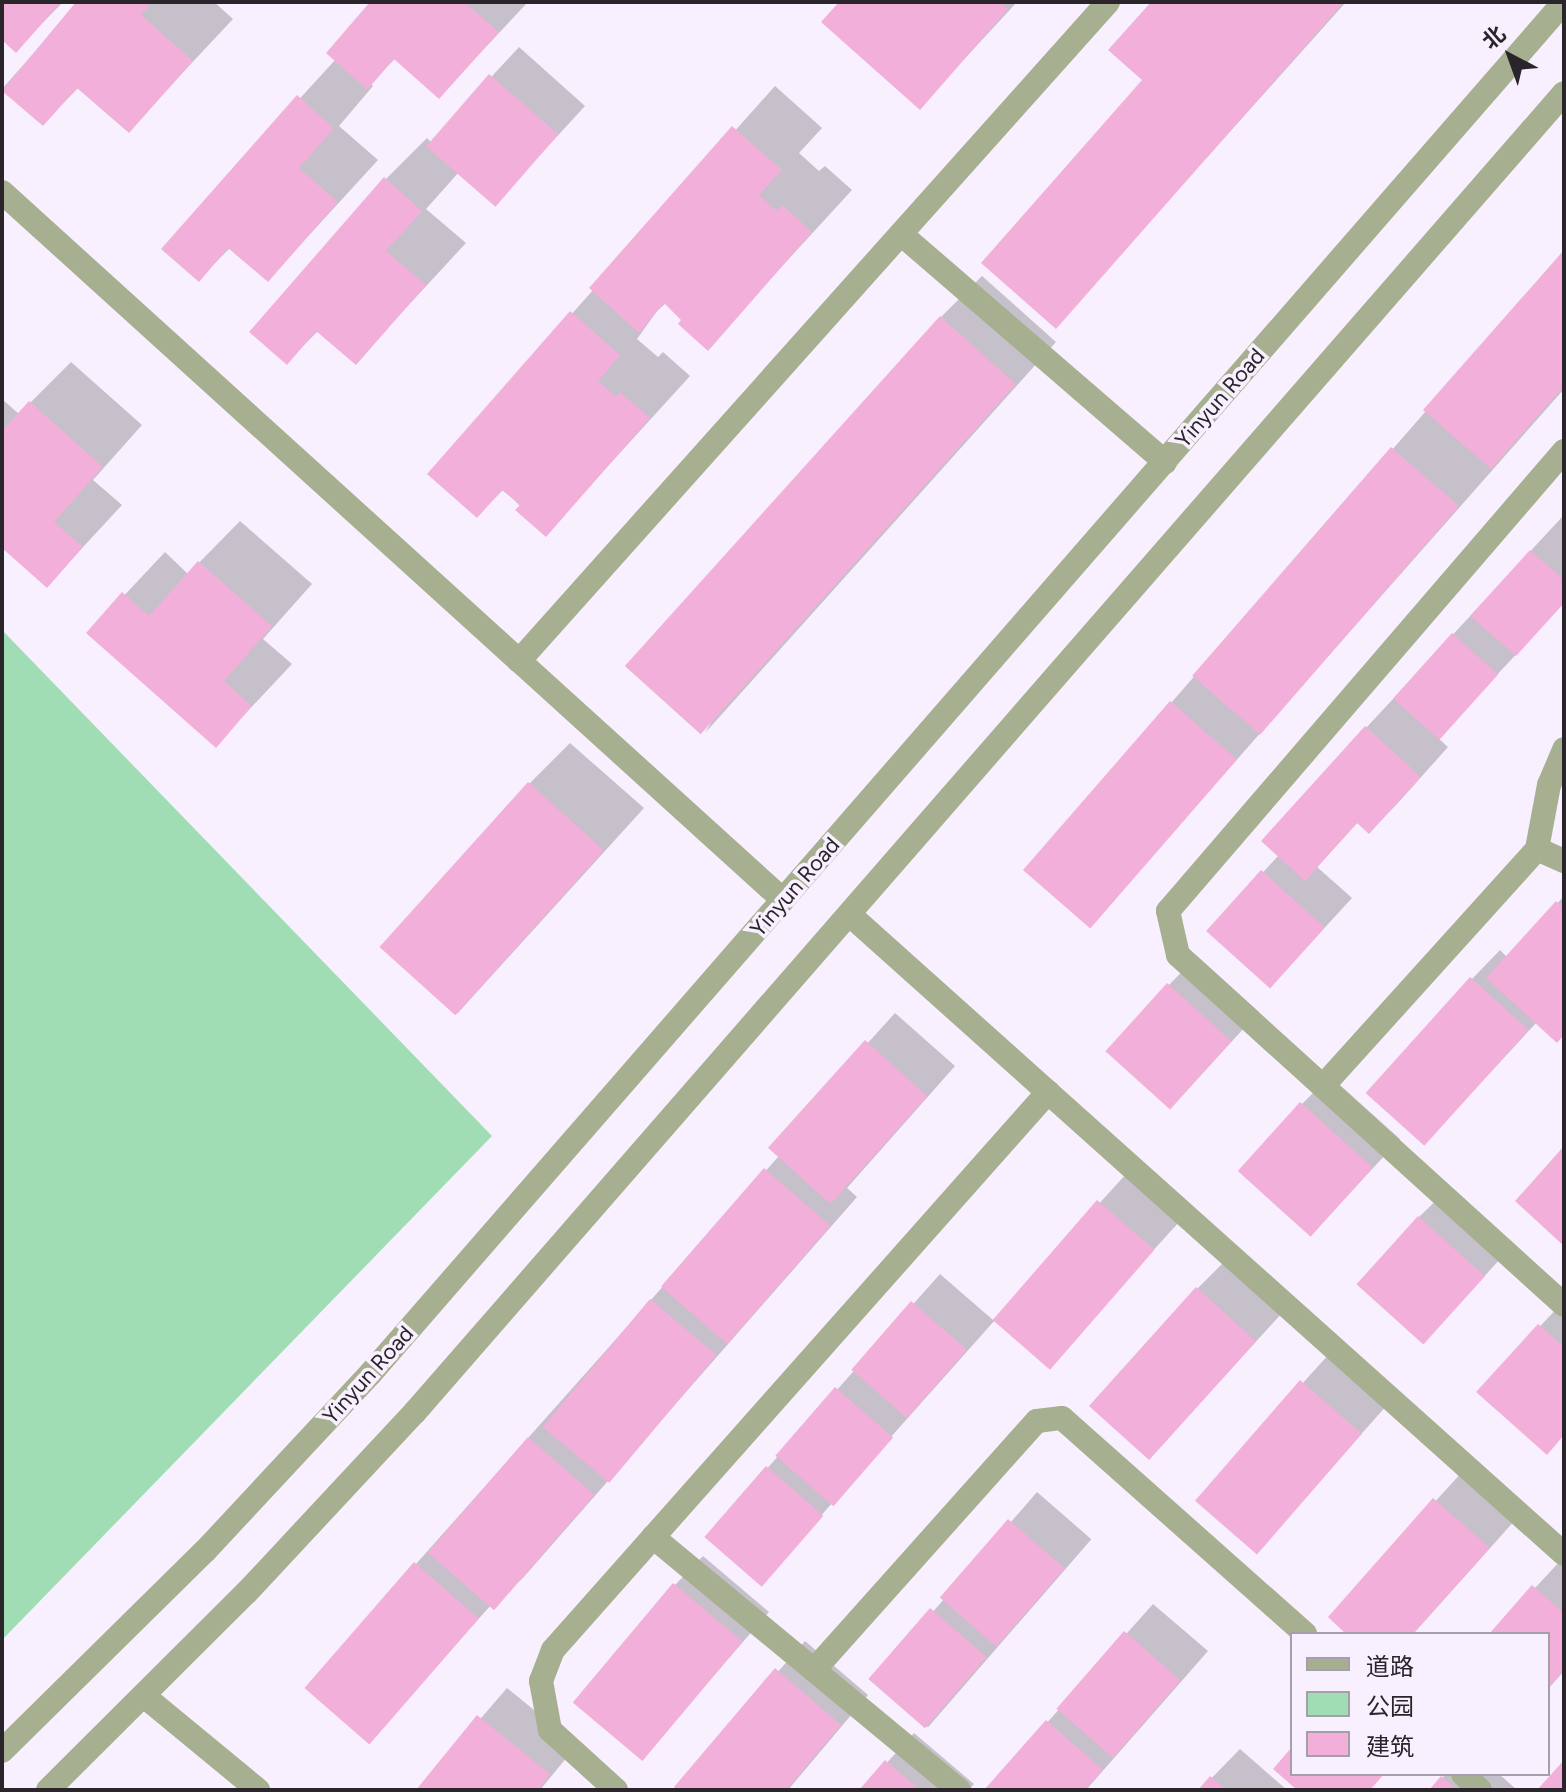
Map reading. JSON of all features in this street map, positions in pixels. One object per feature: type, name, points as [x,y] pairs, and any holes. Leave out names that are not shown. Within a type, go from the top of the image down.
[{"type":"street","points":[[519,661],[1108,2]]},
{"type":"street","name":"Yinyun Road","points":[[2,1751],[205,1551],[371,1373],[1564,2]]},
{"type":"street","points":[[48,1790],[144,1696],[415,1412],[1564,93]]},
{"type":"street","points":[[2,192],[783,900]]},
{"type":"street","points":[[901,234],[1165,462]]},
{"type":"street","points":[[1564,451],[1168,911],[1178,955],[1564,1305]]},
{"type":"street","points":[[1323,1086],[1537,849],[1549,785],[1564,749]]},
{"type":"street","points":[[1537,849],[1564,861]]},
{"type":"street","points":[[850,915],[1564,1554]]},
{"type":"street","points":[[616,1790],[550,1730],[541,1681],[553,1650],[1048,1092]]},
{"type":"street","points":[[814,1670],[1037,1421],[1062,1418],[1303,1632]]},
{"type":"street","points":[[653,1537],[959,1790]]},
{"type":"street","points":[[144,1696],[258,1790]]},
{"type":"street","points":[[1465,1776],[1480,1790]]},
{"type":"green space","points":[[2,630],[492,1136],[2,1640]]},
{"type":"building","points":[[2,2],[61,2],[16,53],[2,40]]},
{"type":"building","points":[[76,2],[152,2],[141,15],[193,61],[129,133],[77,88],[43,126],[2,91]]},
{"type":"building","points":[[370,2],[464,2],[499,32],[439,99],[394,59],[367,90],[326,53]]},
{"type":"building","points":[[839,2],[1000,2],[1008,9],[920,110],[821,22]]},
{"type":"building","points":[[1151,2],[1344,2],[1056,329],[981,263],[1142,80],[1108,50]]},
{"type":"building","points":[[489,74],[558,134],[495,207],[426,146]]},
{"type":"building","points":[[297,95],[334,128],[299,168],[338,202],[268,282],[228,248],[199,282],[161,249]]},
{"type":"building","points":[[732,126],[782,170],[759,195],[777,211],[782,205],[812,232],[708,351],[678,324],[681,320],[664,303],[639,333],[589,288]]},
{"type":"building","points":[[384,177],[422,211],[386,251],[426,285],[356,365],[316,331],[287,365],[249,332]]},
{"type":"building","points":[[1564,250],[1564,386],[1491,469],[1423,410]]},
{"type":"building","points":[[570,311],[620,355],[598,381],[616,397],[620,392],[650,418],[546,537],[515,510],[520,505],[502,490],[477,518],[427,474]]},
{"type":"building","points":[[940,316],[1016,384],[701,734],[625,666]]},
{"type":"building","points":[[29,401],[103,467],[54,522],[83,547],[47,588],[2,548],[2,431]]},
{"type":"building","points":[[1391,447],[1459,506],[1260,735],[1192,676]]},
{"type":"building","points":[[1530,550],[1564,580],[1564,603],[1516,656],[1470,616]]},
{"type":"building","points":[[198,561],[272,626],[224,681],[252,706],[216,748],[86,633],[122,592],[149,616]]},
{"type":"building","points":[[1452,633],[1498,674],[1439,740],[1393,698]]},
{"type":"building","points":[[1170,701],[1237,759],[1090,928],[1023,870]]},
{"type":"building","points":[[1365,726],[1421,777],[1369,834],[1357,823],[1305,881],[1261,841]]},
{"type":"building","points":[[528,782],[604,850],[455,1015],[379,947]]},
{"type":"building","points":[[1261,870],[1325,928],[1270,988],[1206,931]]},
{"type":"building","points":[[1556,901],[1564,908],[1564,1035],[1557,1043],[1486,978]]},
{"type":"building","points":[[1470,977],[1529,1030],[1424,1146],[1366,1093]]},
{"type":"building","points":[[1167,983],[1232,1041],[1170,1110],[1105,1051]]},
{"type":"building","points":[[865,1040],[927,1096],[830,1204],[768,1148]]},
{"type":"building","points":[[1300,1102],[1373,1168],[1311,1237],[1238,1171]]},
{"type":"building","points":[[1564,1146],[1564,1246],[1515,1201]]},
{"type":"building","points":[[764,1168],[830,1226],[727,1344],[661,1286]]},
{"type":"building","points":[[1097,1200],[1154,1250],[1050,1370],[993,1320]]},
{"type":"building","points":[[1418,1216],[1485,1276],[1423,1345],[1356,1284]]},
{"type":"building","points":[[1196,1287],[1256,1341],[1149,1460],[1089,1406]]},
{"type":"building","points":[[650,1299],[717,1355],[609,1483],[543,1427]]},
{"type":"building","points":[[911,1301],[967,1350],[907,1418],[851,1370]]},
{"type":"building","points":[[1538,1324],[1564,1347],[1564,1435],[1547,1455],[1476,1392]]},
{"type":"building","points":[[1300,1380],[1362,1434],[1257,1555],[1195,1501]]},
{"type":"building","points":[[835,1387],[893,1438],[833,1506],[775,1456]]},
{"type":"building","points":[[528,1437],[594,1495],[494,1610],[428,1552]]},
{"type":"building","points":[[766,1466],[823,1516],[762,1587],[704,1537]]},
{"type":"building","points":[[1433,1498],[1490,1548],[1415,1632],[1344,1632],[1328,1617]]},
{"type":"building","points":[[1008,1519],[1065,1568],[996,1647],[940,1597]]},
{"type":"building","points":[[414,1562],[479,1618],[369,1744],[304,1688]]},
{"type":"building","points":[[673,1583],[743,1641],[642,1761],[573,1703]]},
{"type":"building","points":[[1532,1585],[1564,1613],[1564,1670],[1550,1686],[1550,1632],[1491,1632]]},
{"type":"building","points":[[930,1608],[987,1657],[925,1728],[868,1679]]},
{"type":"building","points":[[1124,1631],[1181,1680],[1113,1758],[1056,1709]]},
{"type":"building","points":[[775,1668],[841,1725],[786,1790],[677,1790],[674,1787]]},
{"type":"building","points":[[477,1715],[550,1774],[538,1790],[416,1790]]},
{"type":"building","points":[[1046,1720],[1103,1770],[1085,1790],[984,1790]]},
{"type":"building","points":[[1290,1749],[1290,1776],[1382,1776],[1370,1790],[1297,1790],[1273,1769]]},
{"type":"building","points":[[885,1760],[920,1790],[859,1790]]},
{"type":"building","points":[[1564,1760],[1564,1790],[1537,1790]]},
{"type":"building","points":[[1210,1776],[1226,1790],[1198,1790]]},
{"type":"building","points":[[1441,1776],[1457,1790],[1429,1790]]}]
